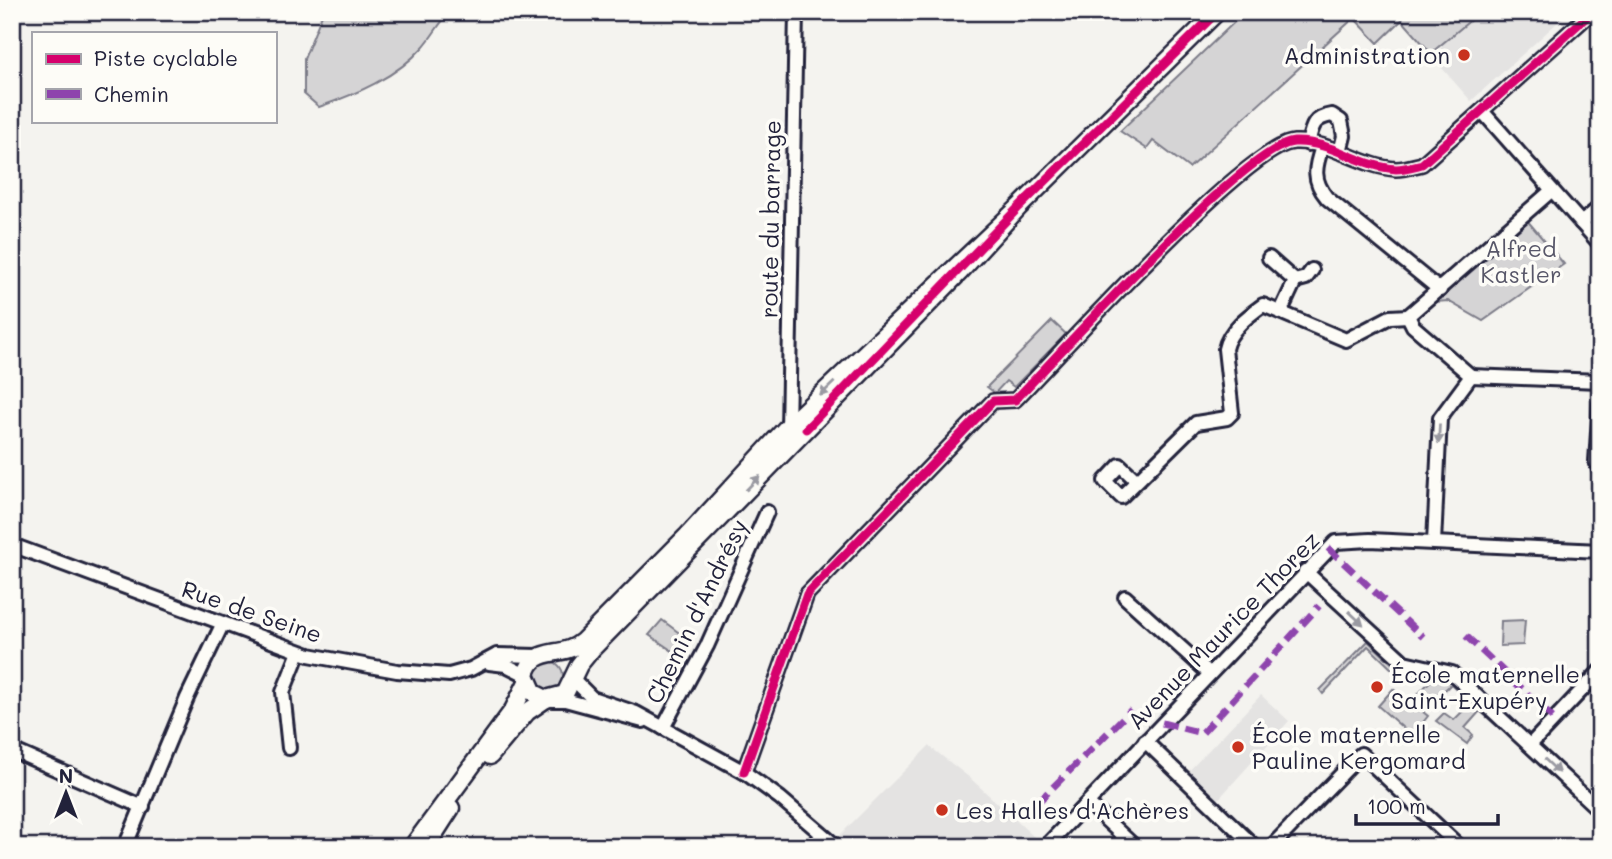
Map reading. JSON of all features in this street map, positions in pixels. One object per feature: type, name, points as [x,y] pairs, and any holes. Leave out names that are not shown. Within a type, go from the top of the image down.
[{"type":"main road","points":[[412,847],[513,710],[528,667],[537,656],[559,654],[583,641],[788,426],[1019,207],[1217,12]]},
{"type":"main road","points":[[426,847],[478,771],[527,712],[565,694],[592,649],[1019,207]]},
{"type":"main road","points":[[559,654],[569,663],[573,678]]},
{"type":"main road","points":[[526,678],[534,693],[549,700]]},
{"type":"street","name":"route du barrage","points":[[788,426],[796,12]]},
{"type":"street","points":[[744,772],[807,594],[993,401],[1015,400],[1221,189],[1280,146],[1293,142],[1322,147],[1397,169],[1422,164],[1596,13]]},
{"type":"street","points":[[1482,111],[1600,244]]},
{"type":"street","points":[[1308,144],[1312,124],[1320,117],[1332,115],[1341,121],[1344,136],[1340,152]]},
{"type":"street","points":[[1322,147],[1315,165],[1315,177],[1318,188],[1326,198],[1440,290]]},
{"type":"street","points":[[1137,481],[1196,423],[1227,418],[1232,413],[1225,348],[1227,339],[1263,306],[1281,311],[1346,340],[1390,317],[1408,316],[1551,191]]},
{"type":"street","points":[[1581,223],[1600,207]]},
{"type":"street","points":[[1269,258],[1295,281]]},
{"type":"street","points":[[1281,311],[1295,281],[1306,278],[1312,270]]},
{"type":"street","points":[[1408,316],[1413,326],[1471,376],[1600,381]]},
{"type":"street","points":[[1434,543],[1440,418],[1471,376]]},
{"type":"street","points":[[1600,403],[1596,461],[1600,471]]},
{"type":"street","points":[[782,453],[788,426]]},
{"type":"street","name":"Chemin d'Andrésy","points":[[663,728],[707,646],[767,512]]},
{"type":"street","name":"Avenue Maurice Thorez","points":[[1045,847],[1328,548],[1343,539],[1600,551]]},
{"type":"street","name":"Rue de Seine","points":[[12,545],[299,652],[397,671],[449,675],[497,655],[537,656]]},
{"type":"street","points":[[1305,572],[1404,662],[1452,673],[1600,811]]},
{"type":"street","points":[[1125,597],[1209,673]]},
{"type":"street","points":[[125,847],[187,698],[222,625]]},
{"type":"street","points":[[289,748],[283,691],[299,652]]},
{"type":"street","points":[[485,662],[506,665],[526,678]]},
{"type":"street","points":[[1530,745],[1600,671]]},
{"type":"street","points":[[573,678],[592,698],[625,708],[744,772],[837,847]]},
{"type":"street","points":[[549,700],[565,700],[634,721],[650,722]]},
{"type":"street","points":[[1145,741],[1255,847]]},
{"type":"street","points":[[12,750],[143,807]]},
{"type":"street","points":[[1271,847],[1361,754],[1460,847]]},
{"type":"street","points":[[1088,803],[1135,847]]},
{"type":"street","points":[[805,820],[817,844]]},
{"type":"shaded area","points":[[1410,12],[1569,12],[1471,101],[1434,59],[1448,37]]},
{"type":"shaded area","name":"École maternelle Pauline Kergomard","points":[[1261,695],[1289,721],[1215,803],[1186,774]]},
{"type":"shaded area","points":[[929,746],[970,778],[1045,847],[828,847]]},
{"type":"green space","points":[[323,12],[450,12],[423,47],[401,67],[361,90],[319,107],[304,94],[304,59]]},
{"type":"green space","points":[[1245,12],[1459,12],[1473,18],[1431,53],[1402,20],[1378,43],[1354,18],[1189,168],[1153,141],[1147,149],[1120,131]]},
{"type":"green space","name":"Alfred Kastler","points":[[1526,219],[1564,264],[1483,321],[1448,301],[1435,302]]},
{"type":"green space","points":[[1052,321],[1066,334],[1014,387],[1006,381],[995,393],[987,387]]},
{"type":"green space","points":[[662,620],[690,641],[680,656],[649,635]]},
{"type":"green space","points":[[1525,620],[1523,645],[1500,646],[1501,621]]},
{"type":"green space","points":[[1368,641],[1399,670],[1396,673],[1368,646],[1323,694],[1320,690]]},
{"type":"green space","points":[[548,661],[554,662],[562,670],[562,682],[554,690],[548,691],[542,690],[534,682],[533,676],[534,670],[542,662]]},
{"type":"green space","points":[[1433,678],[1451,680],[1501,727],[1500,729],[1480,711],[1465,728],[1473,735],[1467,744],[1436,721],[1444,713],[1454,720],[1471,703],[1451,684],[1423,712],[1428,716],[1412,736],[1378,706],[1393,689],[1410,703]]},
{"type":"marked path","points":[[1328,548],[1423,637]]},
{"type":"marked path","points":[[1162,723],[1202,733],[1319,606]]},
{"type":"marked path","points":[[1466,636],[1555,720]]},
{"type":"marked path","points":[[1038,802],[1131,710]]},
{"type":"marked path","points":[[810,847],[818,840]]},
{"type":"cycle path","points":[[806,429],[1019,207],[1217,12]]},
{"type":"cycle path","points":[[744,772],[807,594],[993,401],[1015,400],[1196,213],[1270,152],[1294,142],[1320,145],[1383,167],[1399,169],[1422,164],[1592,12]]},
{"type":"place","name":"Administration","points":[[1464,55]]},
{"type":"place","name":"École maternelle Saint-Exupéry","points":[[1377,687]]},
{"type":"place","name":"École maternelle Pauline Kergomard","points":[[1238,747]]},
{"type":"place","name":"Les Halles d'Achères","points":[[942,810]]}]
